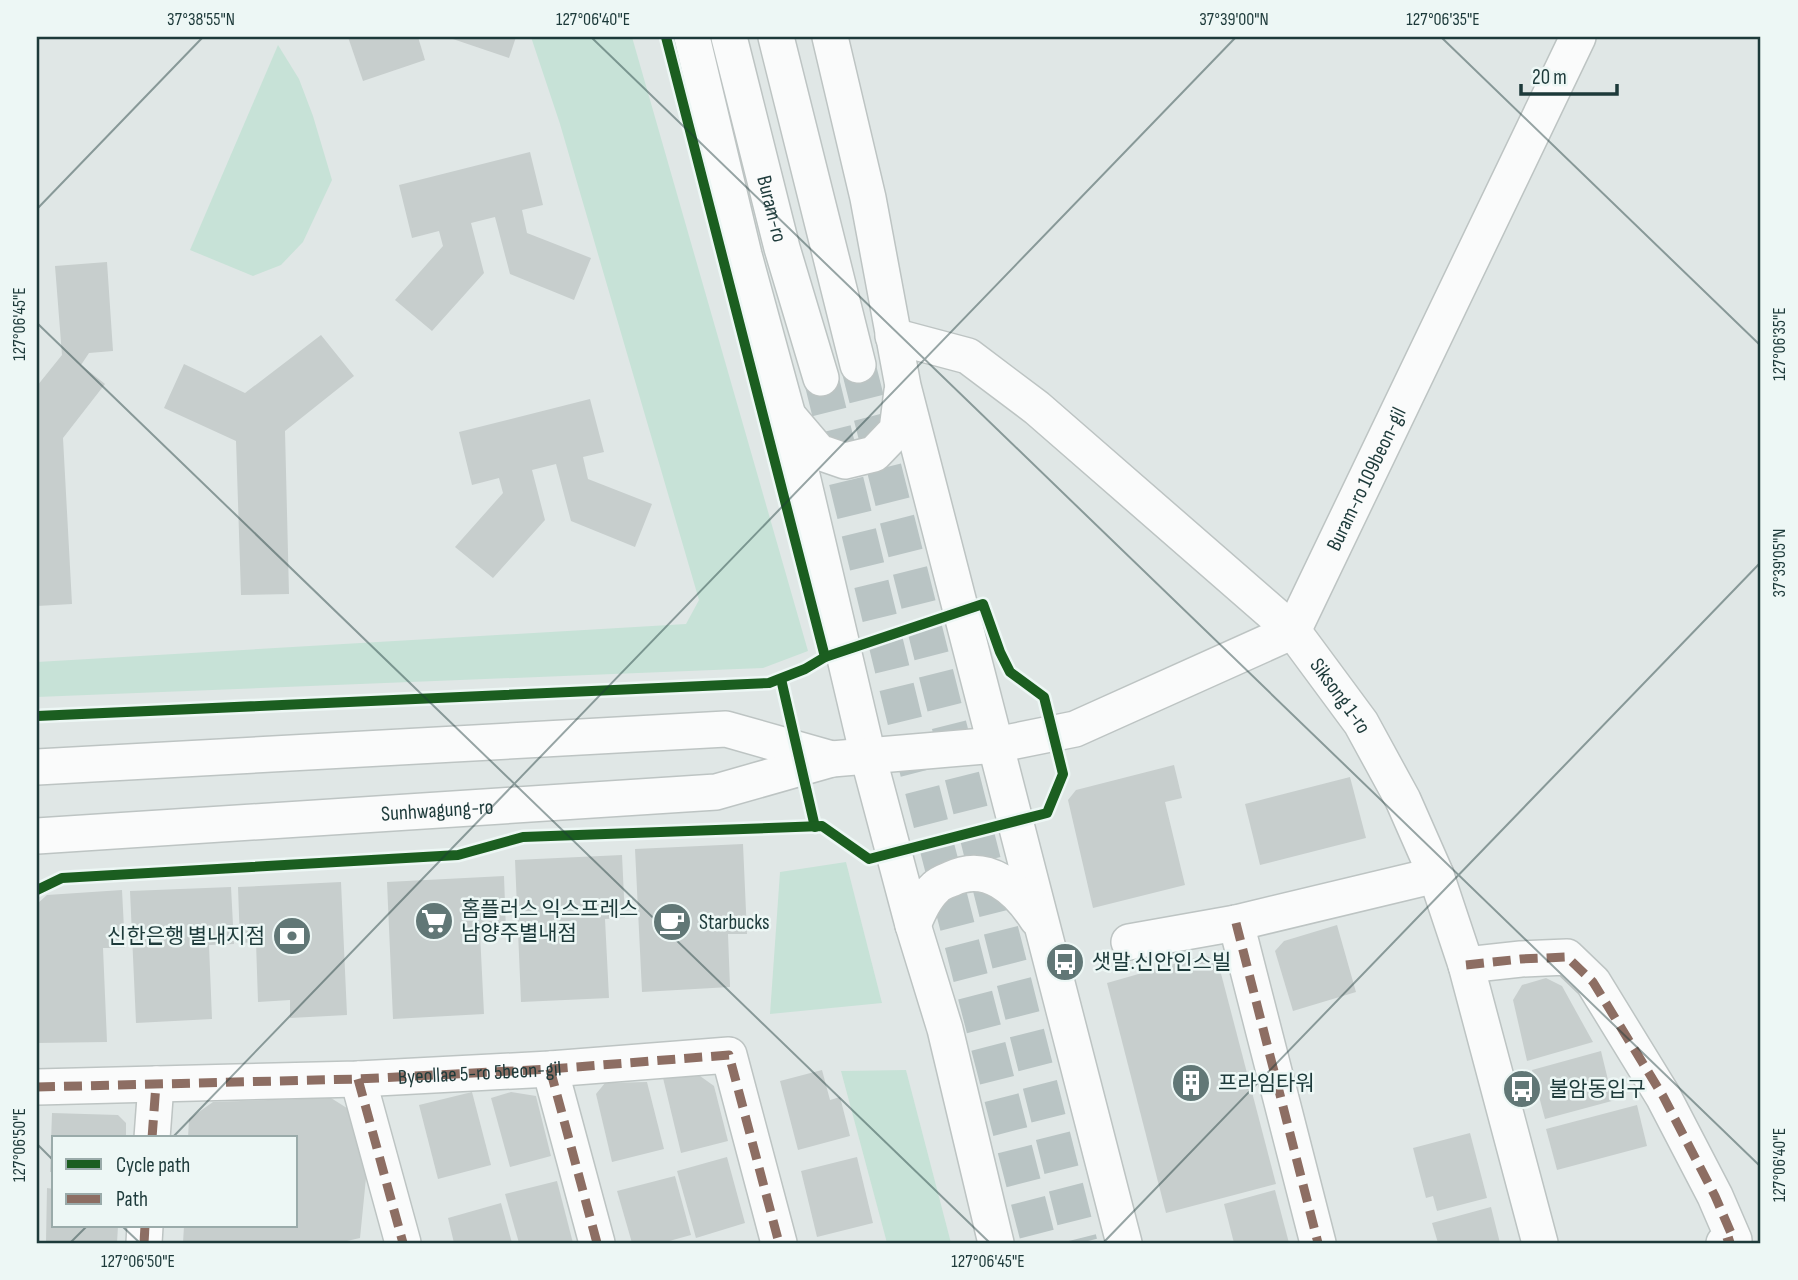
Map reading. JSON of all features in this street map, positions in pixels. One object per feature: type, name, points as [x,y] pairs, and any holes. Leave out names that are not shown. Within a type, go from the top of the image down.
[{"type":"street","points":[[692,37],[744,255],[788,416],[868,756],[945,1029],[996,1243]]},
{"type":"street","name":"Buram-ro","points":[[729,37],[782,248],[821,378]]},
{"type":"street","points":[[776,37],[858,365]]},
{"type":"street","points":[[830,37],[868,198],[903,386],[1125,1243]]},
{"type":"street","name":"Buram-ro 109beon-gil","points":[[1293,631],[1578,37]]},
{"type":"street","name":"Siksong 1-ro","points":[[894,335],[968,356],[1037,408],[1293,631],[1361,723],[1403,800],[1436,875],[1466,965],[1540,1243]]},
{"type":"street","points":[[788,416],[819,452],[845,461],[874,454],[897,429],[903,386]]},
{"type":"street","points":[[996,745],[1075,729],[1293,631]]},
{"type":"street","name":"Sunhwagung-ro","points":[[37,767],[726,729],[832,759]]},
{"type":"street","name":"Sunhwagung-ro","points":[[37,836],[716,792],[832,759],[996,745]]},
{"type":"street","points":[[914,925],[923,904],[937,886],[962,873],[987,873],[1007,884],[1026,901],[1041,925]]},
{"type":"street","points":[[1129,942],[1237,923],[1436,875]]},
{"type":"street","points":[[1237,923],[1318,1243]]},
{"type":"street","points":[[1466,965],[1521,958],[1567,957],[1593,982],[1662,1096],[1715,1196],[1731,1242]]},
{"type":"street","name":"Byeollae 5-ro 5beon-gil","points":[[37,1087],[358,1079],[550,1069],[729,1055],[779,1243]]},
{"type":"street","points":[[550,1069],[597,1243]]},
{"type":"street","points":[[358,1079],[403,1243]]},
{"type":"street","points":[[152,1136],[156,1084]]},
{"type":"green space","points":[[531,37],[632,37],[808,651],[763,668],[37,697],[37,662],[686,624],[699,600],[560,124]]},
{"type":"green space","points":[[278,45],[299,79],[332,180],[303,242],[281,265],[253,276],[190,250]]},
{"type":"green space","points":[[846,862],[882,1003],[770,1014],[780,872]]},
{"type":"green space","points":[[906,1070],[951,1243],[887,1243],[841,1071]]},
{"type":"building","points":[[348,37],[418,37],[425,60],[363,81]]},
{"type":"building","points":[[447,37],[516,37],[509,58]]},
{"type":"building","points":[[530,152],[543,205],[522,210],[527,233],[591,258],[574,300],[510,274],[495,217],[471,223],[484,273],[432,331],[395,300],[443,246],[439,231],[412,238],[399,185]]},
{"type":"building","points":[[107,262],[113,351],[89,353],[81,365],[105,384],[63,438],[72,604],[37,606],[37,386],[62,355],[55,266]]},
{"type":"building","points":[[321,335],[354,376],[285,431],[289,594],[241,595],[236,441],[164,408],[184,364],[245,393]]},
{"type":"building","points":[[590,399],[604,452],[583,457],[588,479],[652,504],[635,547],[571,521],[556,464],[532,470],[545,520],[493,578],[455,547],[503,493],[499,478],[472,485],[459,432]]},
{"type":"building","points":[[1174,765],[1182,798],[1165,802],[1185,885],[1093,908],[1068,800],[1076,790]]},
{"type":"building","points":[[1350,777],[1366,838],[1260,865],[1245,804]]},
{"type":"building","points":[[743,844],[747,934],[728,934],[730,987],[642,992],[635,849]]},
{"type":"building","points":[[622,855],[625,918],[605,919],[609,998],[521,1002],[515,860]]},
{"type":"building","points":[[504,876],[506,931],[480,933],[484,1014],[393,1019],[387,882]]},
{"type":"building","points":[[341,882],[347,1015],[290,1018],[290,1000],[258,1002],[256,942],[240,943],[238,887]]},
{"type":"building","points":[[231,887],[234,944],[209,945],[212,1019],[136,1023],[130,891]]},
{"type":"building","points":[[122,890],[125,948],[103,948],[107,1042],[37,1043],[37,904],[47,895]]},
{"type":"building","points":[[1337,925],[1356,992],[1293,1011],[1275,951],[1284,941]]},
{"type":"building","name":"프라임타워","points":[[1205,955],[1218,962],[1276,1184],[1166,1213],[1107,983]]},
{"type":"building","points":[[1546,978],[1562,986],[1593,1042],[1527,1061],[1513,1000],[1522,985]]},
{"type":"building","points":[[1601,1051],[1608,1080],[1617,1078],[1623,1098],[1545,1119],[1532,1070]]},
{"type":"building","points":[[822,1070],[830,1100],[840,1097],[850,1136],[798,1150],[780,1081]]},
{"type":"building","points":[[700,1076],[714,1086],[728,1141],[681,1153],[663,1078]]},
{"type":"building","points":[[647,1082],[664,1149],[612,1162],[596,1094],[605,1083]]},
{"type":"building","points":[[472,1092],[491,1165],[438,1179],[419,1105]]},
{"type":"building","points":[[511,1092],[536,1096],[551,1156],[510,1167],[491,1098]]},
{"type":"building","points":[[331,1098],[350,1110],[367,1168],[360,1238],[338,1243],[183,1243],[184,1228],[298,1228],[298,1136],[188,1136],[189,1119],[213,1102]]},
{"type":"building","points":[[1637,1105],[1647,1146],[1557,1170],[1546,1129]]},
{"type":"building","points":[[52,1113],[118,1115],[126,1123],[126,1136],[52,1136],[50,1172]]},
{"type":"building","points":[[1470,1133],[1487,1198],[1437,1211],[1433,1196],[1426,1198],[1413,1148]]},
{"type":"building","points":[[727,1157],[745,1223],[696,1238],[677,1171]]},
{"type":"building","points":[[857,1157],[873,1223],[817,1237],[801,1171]]},
{"type":"building","points":[[675,1176],[691,1235],[662,1243],[632,1243],[617,1191]]},
{"type":"building","points":[[557,1181],[573,1243],[519,1243],[505,1194]]},
{"type":"building","points":[[47,1188],[52,1189],[52,1228],[118,1228],[117,1243],[46,1242]]},
{"type":"building","points":[[1275,1190],[1289,1243],[1234,1243],[1224,1204]]},
{"type":"building","points":[[501,1203],[512,1243],[454,1243],[448,1218]]},
{"type":"building","points":[[1491,1207],[1500,1243],[1438,1243],[1432,1223]]},
{"type":"tunnel","points":[[858,365],[1080,1243]]},
{"type":"tunnel","points":[[821,378],[913,754],[1039,1243]]},
{"type":"marked path","points":[[1236,923],[1318,1243]]},
{"type":"marked path","points":[[1466,965],[1567,957],[1593,982],[1663,1096],[1715,1196],[1734,1240],[1724,1243]]},
{"type":"marked path","points":[[37,1087],[358,1079],[550,1069],[729,1055],[779,1243]]},
{"type":"marked path","points":[[550,1069],[597,1243]]},
{"type":"marked path","points":[[358,1079],[403,1243]]},
{"type":"marked path","points":[[152,1136],[156,1084]]},
{"type":"marked path","points":[[144,1243],[145,1228]]},
{"type":"cycle path","points":[[666,37],[825,657]]},
{"type":"cycle path","points":[[37,716],[769,683],[805,669],[825,657],[983,604],[1010,672],[1044,697],[1063,774],[1047,813],[869,859],[822,826],[523,837],[458,855],[62,878],[37,890]]},
{"type":"cycle path","points":[[781,679],[815,827]]},
{"type":"place","name":"홈플러스 익스프레스 남양주별내점","points":[[434,921]]},
{"type":"place","name":"Starbucks","points":[[672,922]]},
{"type":"place","name":"신한은행 별내지점","points":[[292,936]]},
{"type":"place","name":"샛말.신안인스빌","points":[[1065,962]]},
{"type":"place","name":"프라임타워","points":[[1191,1083]]},
{"type":"place","name":"불암동입구","points":[[1522,1089]]}]
